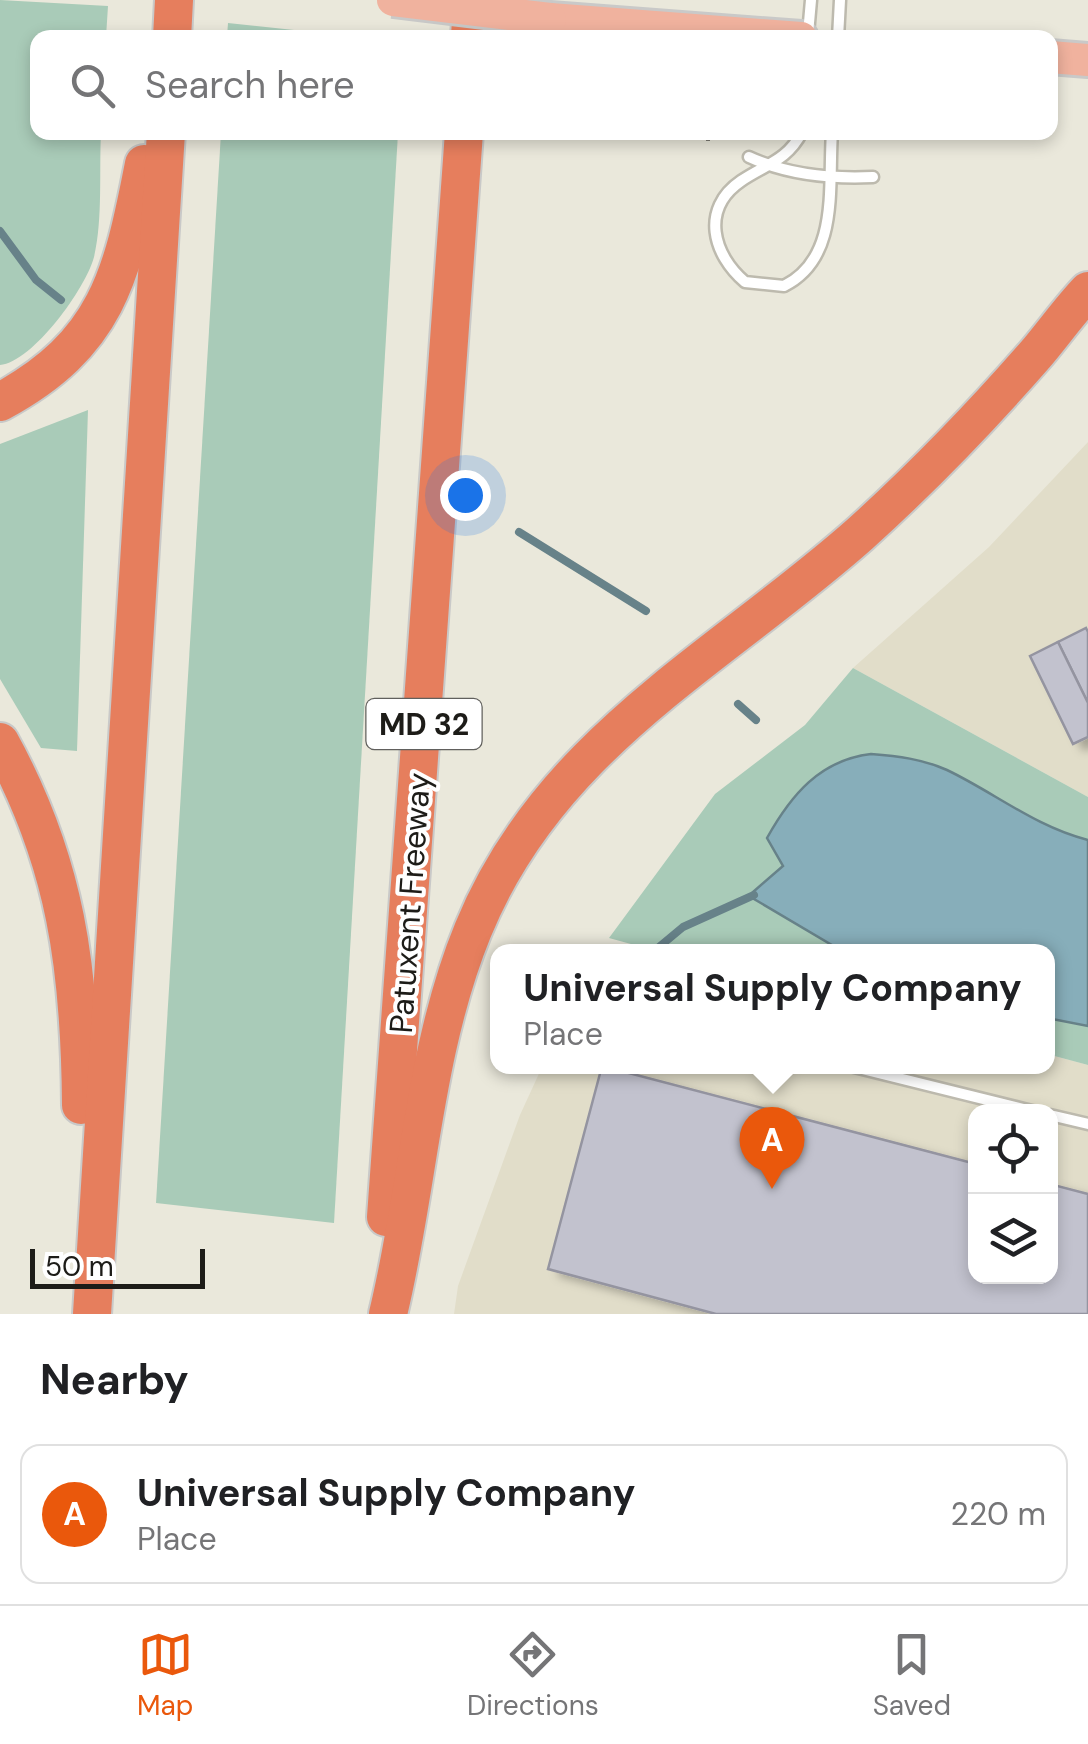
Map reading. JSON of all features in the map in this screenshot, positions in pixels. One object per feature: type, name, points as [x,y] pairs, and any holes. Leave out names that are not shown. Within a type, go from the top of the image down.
[{"type":"highway","points":[[470,30],[472,0]]},
{"type":"highway","points":[[0,402],[59,365],[108,303],[122,271],[148,140]]},
{"type":"highway","points":[[92,1314],[165,140]]},
{"type":"highway","name":"Patuxent Freeway","points":[[375,1314],[392,1142],[463,140]]},
{"type":"highway","points":[[388,1314],[440,1033],[456,974],[500,876],[539,815],[618,726],[856,537],[926,472],[1087,290]]},
{"type":"highway","points":[[0,742],[28,793],[50,848],[68,918],[80,1050],[82,1314]]},
{"type":"main road","points":[[393,0],[550,19],[697,30]]},
{"type":"main road","points":[[1058,58],[1088,60]]},
{"type":"lane","points":[[805,30],[810,0]]},
{"type":"lane","points":[[838,30],[840,0]]},
{"type":"lane","points":[[798,140],[772,168],[741,181],[718,212],[714,236],[729,269],[745,282],[784,286],[815,264],[824,244],[831,140]]},
{"type":"lane","points":[[748,157],[772,168],[828,178],[873,177]]},
{"type":"lane","points":[[882,1074],[1004,1104]]},
{"type":"lane","points":[[1058,1117],[1088,1124]]},
{"type":"shaded area","points":[[1088,442],[1088,797],[853,668],[989,547]]},
{"type":"shaded area","points":[[1055,1056],[1088,1065],[1088,1314],[454,1314],[458,1286],[539,1074],[1055,1074]]},
{"type":"green space","points":[[0,0],[108,6],[106,30],[30,30],[30,140],[101,140],[100,211],[94,257],[81,287],[42,338],[13,361],[0,365]]},
{"type":"green space","points":[[228,23],[294,30],[228,30]]},
{"type":"green space","points":[[221,140],[398,140],[334,1223],[156,1203]]},
{"type":"green space","points":[[88,410],[77,751],[41,748],[0,679],[0,444]]},
{"type":"green space","points":[[853,668],[1088,797],[1088,1065],[1055,1056],[1055,944],[631,944],[609,938],[715,794],[805,725]]},
{"type":"water","points":[[871,754],[938,766],[1033,818],[1088,840],[1088,1026],[1055,1020],[1055,944],[830,944],[754,899],[753,892],[783,866],[767,838],[786,808],[822,772]]},
{"type":"building","points":[[1086,628],[1088,632],[1088,703],[1058,642]]},
{"type":"building","points":[[1058,642],[1088,703],[1088,737],[1073,744],[1030,656]]},
{"type":"building","points":[[600,1074],[633,1074],[968,1162],[968,1284],[1058,1284],[1058,1186],[1088,1194],[1088,1314],[716,1314],[548,1269]]},
{"type":"waterway","points":[[0,231],[36,280],[61,300]]},
{"type":"waterway","points":[[519,532],[646,611]]},
{"type":"waterway","points":[[738,704],[756,720]]},
{"type":"waterway","points":[[663,944],[683,927],[754,895]]},
{"type":"place","name":"Universal Supply Company","points":[[772,1189]]}]
